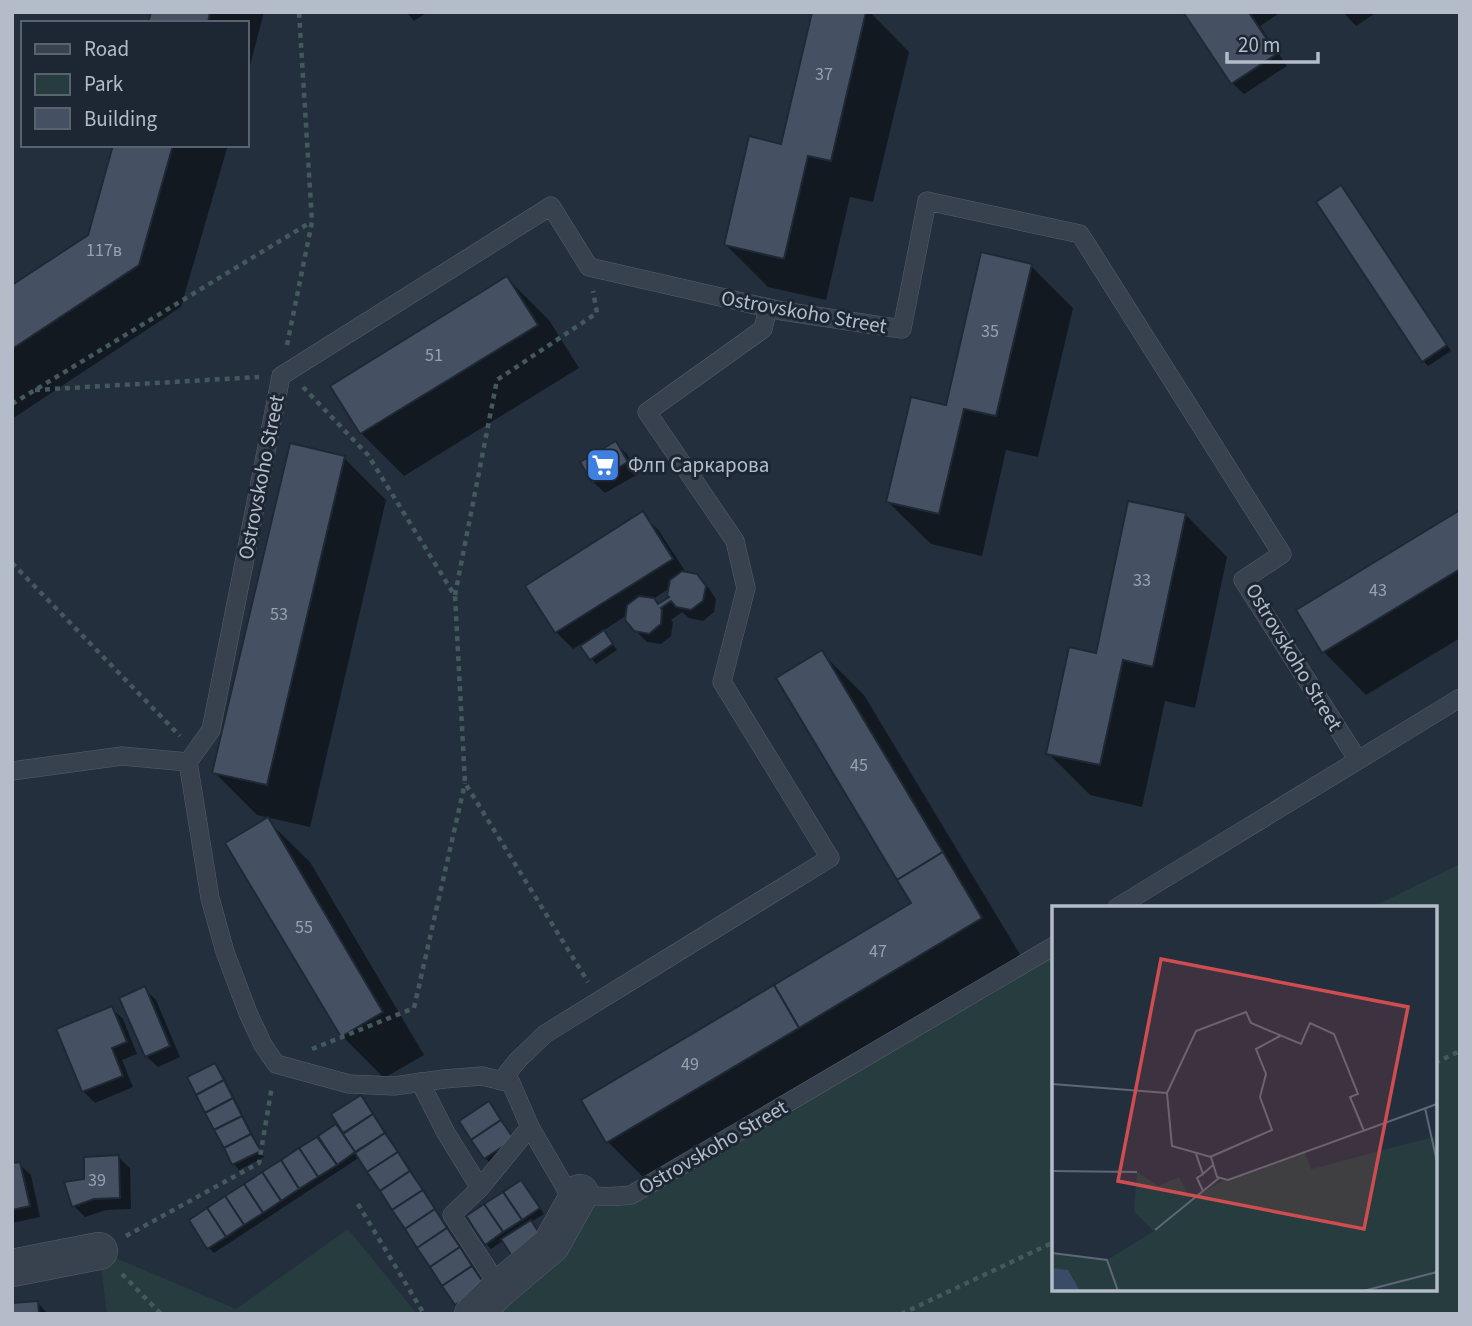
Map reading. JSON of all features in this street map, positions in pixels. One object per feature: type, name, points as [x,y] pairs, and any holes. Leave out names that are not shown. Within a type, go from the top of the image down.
[{"type":"street","points":[[473,1314],[551,1245],[580,1194]]},
{"type":"street","points":[[12,1268],[99,1251]]},
{"type":"lane","name":"Ostrovskoho Street","points":[[191,757],[211,730],[285,373],[551,206],[589,267],[768,308],[902,329],[927,201],[1080,234],[1282,554],[1243,580],[1358,760]]},
{"type":"lane","points":[[501,1081],[545,1034],[830,858],[722,682],[746,588],[735,541],[647,412],[763,330],[768,308]]},
{"type":"lane","points":[[1119,906],[1460,698]]},
{"type":"lane","points":[[12,771],[122,756],[191,757],[209,898],[225,952],[248,1013],[263,1045],[276,1064],[349,1084],[394,1086],[482,1076],[510,1083],[530,1126],[566,1189],[580,1194]]},
{"type":"lane","name":"Ostrovskoho Street","points":[[580,1194],[609,1198],[631,1195],[1052,947]]},
{"type":"lane","points":[[420,1082],[446,1133],[480,1188]]},
{"type":"lane","points":[[500,1288],[452,1215],[480,1188],[530,1126]]},
{"type":"path","points":[[285,373],[312,222],[299,12]]},
{"type":"path","points":[[12,404],[312,222]]},
{"type":"path","points":[[161,1314],[99,1251],[259,1163],[276,1064],[414,1008],[465,783],[455,596],[497,380],[597,313],[589,267]]},
{"type":"path","points":[[35,390],[285,373],[368,455],[455,596]]},
{"type":"path","points":[[12,563],[191,757]]},
{"type":"path","points":[[465,783],[600,1000]]},
{"type":"path","points":[[1437,1062],[1460,1051]]},
{"type":"path","points":[[358,1204],[424,1314]]},
{"type":"path","points":[[901,1314],[1052,1243]]},
{"type":"green space","points":[[1460,864],[1460,1314],[473,1314],[580,1193],[609,1198],[1046,951],[1052,961],[1052,1291],[1437,1291],[1437,906],[1374,906]]},
{"type":"green space","points":[[348,1229],[417,1314],[107,1314],[99,1251],[236,1309]]},
{"type":"building","points":[[151,12],[210,12],[208,21],[149,21]]},
{"type":"building","points":[[812,12],[866,12],[831,161],[808,156],[784,259],[724,245],[749,136],[781,144]]},
{"type":"building","points":[[1183,12],[1253,12],[1250,14],[1277,54],[1231,84]]},
{"type":"building","points":[[112,147],[172,147],[139,265],[12,349],[12,285],[88,235]]},
{"type":"building","points":[[1341,185],[1447,345],[1422,362],[1316,202]]},
{"type":"building","points":[[981,252],[1032,264],[996,416],[964,409],[939,514],[886,502],[911,397],[946,405]]},
{"type":"building","points":[[507,276],[538,325],[360,434],[330,386]]},
{"type":"building","points":[[616,441],[628,462],[592,483],[580,462]]},
{"type":"building","points":[[290,443],[345,456],[267,785],[212,773]]},
{"type":"building","points":[[1128,501],[1186,513],[1153,667],[1123,660],[1100,765],[1046,754],[1069,647],[1096,653]]},
{"type":"building","points":[[1460,510],[1460,569],[1322,653],[1296,610]]},
{"type":"building","points":[[643,511],[673,559],[555,633],[525,586]]},
{"type":"building","points":[[682,571],[697,574],[706,586],[703,601],[691,610],[676,607],[671,601],[661,608],[661,624],[649,634],[634,631],[625,620],[627,605],[639,596],[654,598],[658,604],[669,597],[667,595],[670,580]]},
{"type":"building","points":[[604,630],[613,644],[590,660],[580,646]]},
{"type":"building","points":[[822,650],[943,852],[897,880],[776,678]]},
{"type":"building","points":[[268,817],[383,1012],[341,1037],[225,843]]},
{"type":"building","points":[[943,852],[982,918],[799,1028],[774,985],[911,903],[897,880]]},
{"type":"building","points":[[774,985],[799,1028],[606,1143],[581,1100]]},
{"type":"building","points":[[145,986],[170,1046],[145,1057],[119,998]]},
{"type":"building","points":[[112,1006],[127,1042],[112,1048],[123,1076],[82,1092],[56,1029]]},
{"type":"building","points":[[215,1063],[224,1080],[196,1095],[187,1077]]},
{"type":"building","points":[[224,1080],[233,1098],[205,1113],[196,1095]]},
{"type":"building","points":[[361,1095],[373,1114],[343,1133],[331,1114]]},
{"type":"building","points":[[233,1098],[242,1116],[214,1130],[205,1113]]},
{"type":"building","points":[[489,1101],[501,1120],[471,1140],[459,1121]]},
{"type":"building","points":[[373,1114],[385,1133],[355,1152],[343,1134]]},
{"type":"building","points":[[242,1116],[251,1134],[224,1148],[214,1130]]},
{"type":"building","points":[[501,1120],[514,1139],[484,1159],[471,1140]]},
{"type":"building","points":[[336,1124],[355,1152],[337,1165],[318,1136]]},
{"type":"building","points":[[385,1133],[398,1152],[367,1172],[355,1153]]},
{"type":"building","points":[[251,1134],[261,1151],[232,1165],[224,1148]]},
{"type":"building","points":[[317,1137],[337,1165],[318,1177],[299,1148]]},
{"type":"building","points":[[299,1148],[318,1177],[299,1189],[281,1160]]},
{"type":"building","points":[[398,1152],[410,1171],[380,1191],[367,1172]]},
{"type":"building","points":[[119,1155],[120,1198],[94,1199],[72,1207],[64,1182],[84,1179],[84,1157]]},
{"type":"building","points":[[281,1160],[299,1189],[281,1201],[262,1172]]},
{"type":"building","points":[[20,1162],[30,1206],[12,1210],[12,1163]]},
{"type":"building","points":[[410,1171],[423,1190],[392,1210],[380,1191]]},
{"type":"building","points":[[262,1172],[281,1201],[263,1213],[244,1184]]},
{"type":"building","points":[[521,1180],[540,1208],[522,1220],[503,1192]]},
{"type":"building","points":[[244,1184],[263,1213],[244,1225],[225,1196]]},
{"type":"building","points":[[423,1190],[435,1209],[405,1229],[392,1210]]},
{"type":"building","points":[[503,1192],[522,1220],[503,1232],[484,1204]]},
{"type":"building","points":[[225,1196],[244,1225],[226,1237],[207,1208]]},
{"type":"building","points":[[484,1204],[503,1232],[485,1245],[466,1216]]},
{"type":"building","points":[[207,1208],[226,1237],[207,1249],[189,1220]]},
{"type":"building","points":[[435,1209],[447,1228],[417,1248],[405,1229]]},
{"type":"building","points":[[531,1220],[543,1239],[513,1258],[501,1239]]},
{"type":"building","points":[[447,1228],[460,1247],[430,1267],[417,1248]]},
{"type":"building","points":[[460,1247],[472,1266],[442,1286],[430,1267]]},
{"type":"building","points":[[472,1266],[485,1285],[455,1305],[442,1286]]},
{"type":"building","points":[[38,1301],[39,1314],[12,1314],[12,1303]]},
{"type":"place","name":"Флп Саркарова","points":[[603,465]]}]
